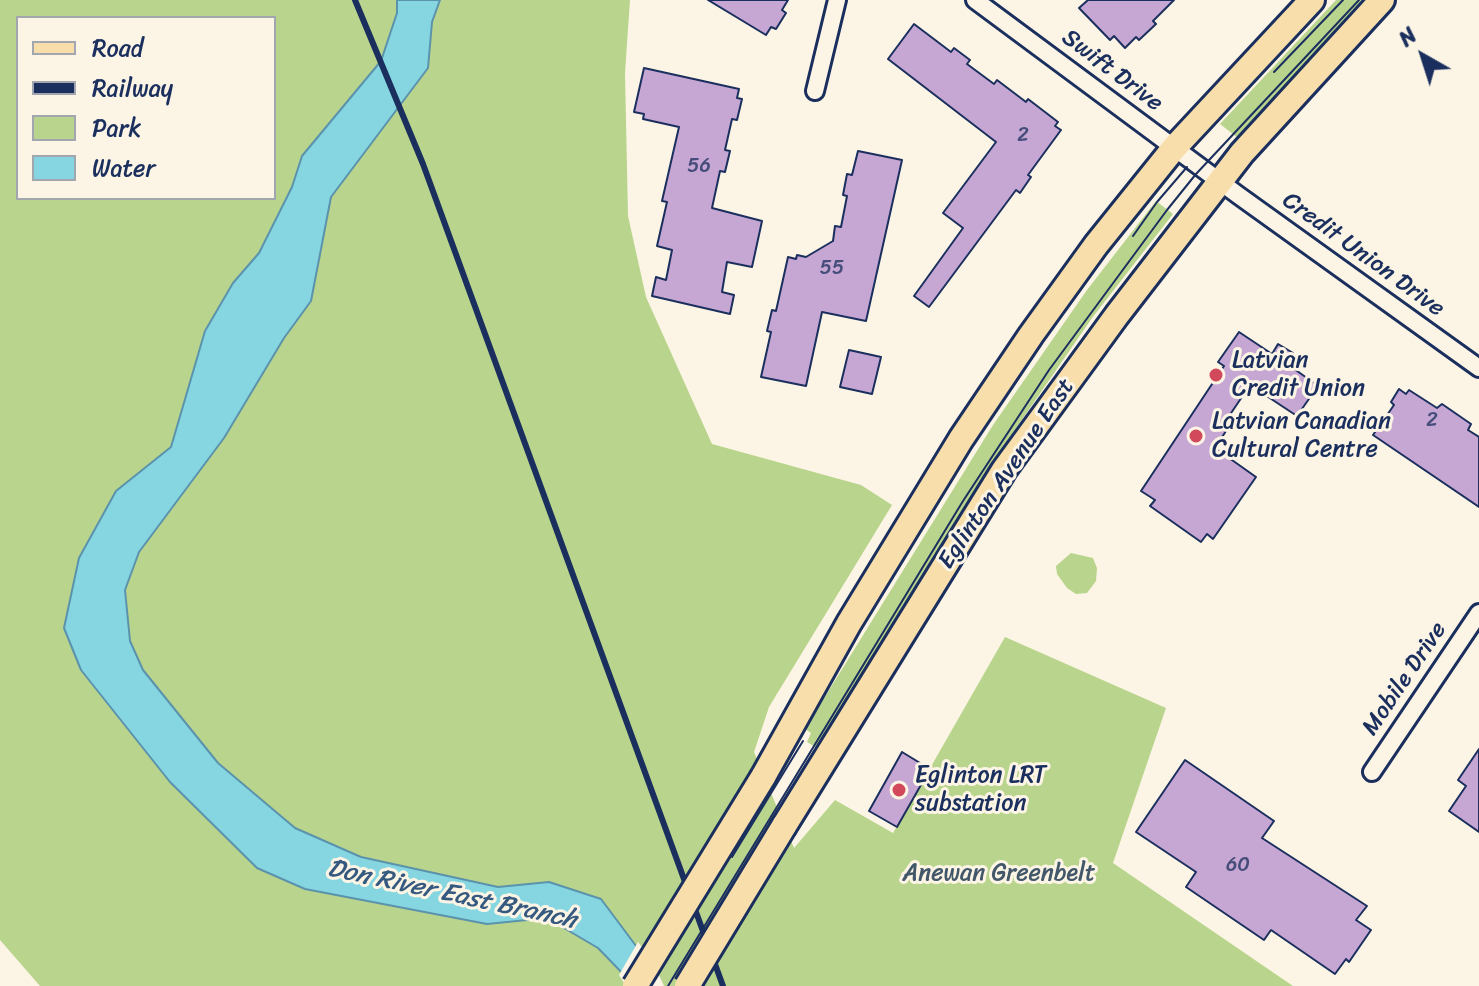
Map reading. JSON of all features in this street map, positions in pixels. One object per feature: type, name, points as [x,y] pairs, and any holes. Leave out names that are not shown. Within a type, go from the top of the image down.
[{"type":"main road","points":[[635,986],[763,777],[849,623],[961,439],[1096,245],[1174,148],[1312,0]]},
{"type":"main road","name":"Eglinton Avenue East","points":[[687,986],[1004,470],[1220,181],[1296,91],[1382,0]]},
{"type":"street","points":[[815,91],[837,0]]},
{"type":"street","name":"Swift Drive","points":[[975,0],[1220,181]]},
{"type":"street","name":"Credit Union Drive","points":[[1220,181],[1479,368]]},
{"type":"street","name":"Mobile Drive","points":[[1372,772],[1479,613]]},
{"type":"green space","name":"Anewan Greenbelt","points":[[0,0],[630,0],[625,73],[628,216],[646,297],[712,444],[861,485],[892,505],[769,707],[754,752],[794,848],[835,800],[893,833],[1005,637],[1166,708],[1113,863],[1293,986],[40,986],[0,940]]},
{"type":"green space","points":[[1336,0],[1368,0],[1238,138],[1220,124]]},
{"type":"green space","points":[[1156,201],[1173,214],[1092,318],[1010,437],[817,748],[807,742],[811,733],[805,729],[993,425],[1087,290]]},
{"type":"green space","points":[[1071,553],[1093,558],[1097,568],[1096,581],[1087,593],[1076,594],[1057,574],[1056,566]]},
{"type":"water","name":"Don River East Branch","points":[[397,0],[440,0],[432,22],[428,68],[331,197],[311,301],[284,338],[224,438],[139,552],[125,590],[130,641],[143,670],[218,763],[295,828],[361,857],[498,887],[549,882],[601,899],[648,962],[627,978],[598,948],[547,918],[487,924],[305,889],[257,868],[170,782],[81,670],[64,628],[79,558],[116,491],[171,447],[205,331],[233,283],[259,253],[292,187],[302,156],[381,61],[397,13]]},
{"type":"pier","points":[[638,942],[652,960],[664,986],[626,986],[619,975]]},
{"type":"building","points":[[708,0],[788,0],[782,10],[786,13],[776,29],[771,27],[766,35]]},
{"type":"building","points":[[1088,0],[1174,0],[1153,21],[1156,24],[1125,48],[1114,36],[1110,40],[1079,8]]},
{"type":"building","points":[[914,24],[951,52],[954,48],[970,60],[967,64],[994,84],[997,80],[1026,102],[1028,99],[1058,122],[1055,126],[1061,130],[1028,175],[1031,177],[1020,193],[1016,190],[929,307],[914,296],[963,228],[943,213],[996,142],[888,59]]},
{"type":"building","points":[[644,68],[739,89],[737,98],[742,99],[737,120],[732,119],[725,150],[730,151],[725,172],[720,171],[712,208],[762,221],[752,267],[727,262],[722,292],[734,295],[730,314],[652,296],[656,277],[666,280],[672,250],[657,246],[667,202],[662,201],[679,127],[643,119],[644,114],[634,112]]},
{"type":"building","points":[[858,151],[902,160],[866,321],[822,312],[806,386],[761,377],[771,332],[767,331],[772,310],[776,311],[788,257],[806,257],[833,241],[835,226],[841,227],[847,196],[843,195],[847,174],[852,175]]},
{"type":"building","name":"Latvian Canadian Cultural Centre","points":[[1239,332],[1272,354],[1278,344],[1293,353],[1286,363],[1318,386],[1297,416],[1250,385],[1221,428],[1226,431],[1215,448],[1256,477],[1213,539],[1207,534],[1201,542],[1150,506],[1155,500],[1141,491],[1224,366],[1218,362]]},
{"type":"building","points":[[849,350],[881,357],[872,394],[840,387]]},
{"type":"building","points":[[1399,389],[1406,394],[1409,390],[1437,408],[1442,404],[1471,424],[1468,430],[1479,437],[1479,507],[1373,435],[1394,405],[1391,402]]},
{"type":"building","points":[[1479,749],[1479,832],[1449,811],[1466,786],[1458,780]]},
{"type":"building","name":"Eglinton LRT substation","points":[[902,752],[930,769],[897,827],[869,811]]},
{"type":"building","points":[[1185,760],[1274,821],[1262,838],[1367,906],[1356,920],[1371,930],[1349,962],[1346,959],[1335,974],[1271,930],[1264,940],[1186,887],[1196,872],[1136,832]]},
{"type":"tram line","points":[[1274,72],[1343,0]]},
{"type":"tram line","points":[[668,986],[963,501],[1049,370],[1196,174],[1359,0]]},
{"type":"tram line","points":[[1133,236],[1187,167]]},
{"type":"tram line","points":[[732,857],[803,741]]},
{"type":"railway","points":[[355,0],[423,164],[723,986]]},
{"type":"place","name":"Latvian Credit Union","points":[[1216,375]]},
{"type":"place","name":"Latvian Canadian Cultural Centre","points":[[1196,436]]},
{"type":"place","name":"Eglinton LRT substation","points":[[899,790]]}]
